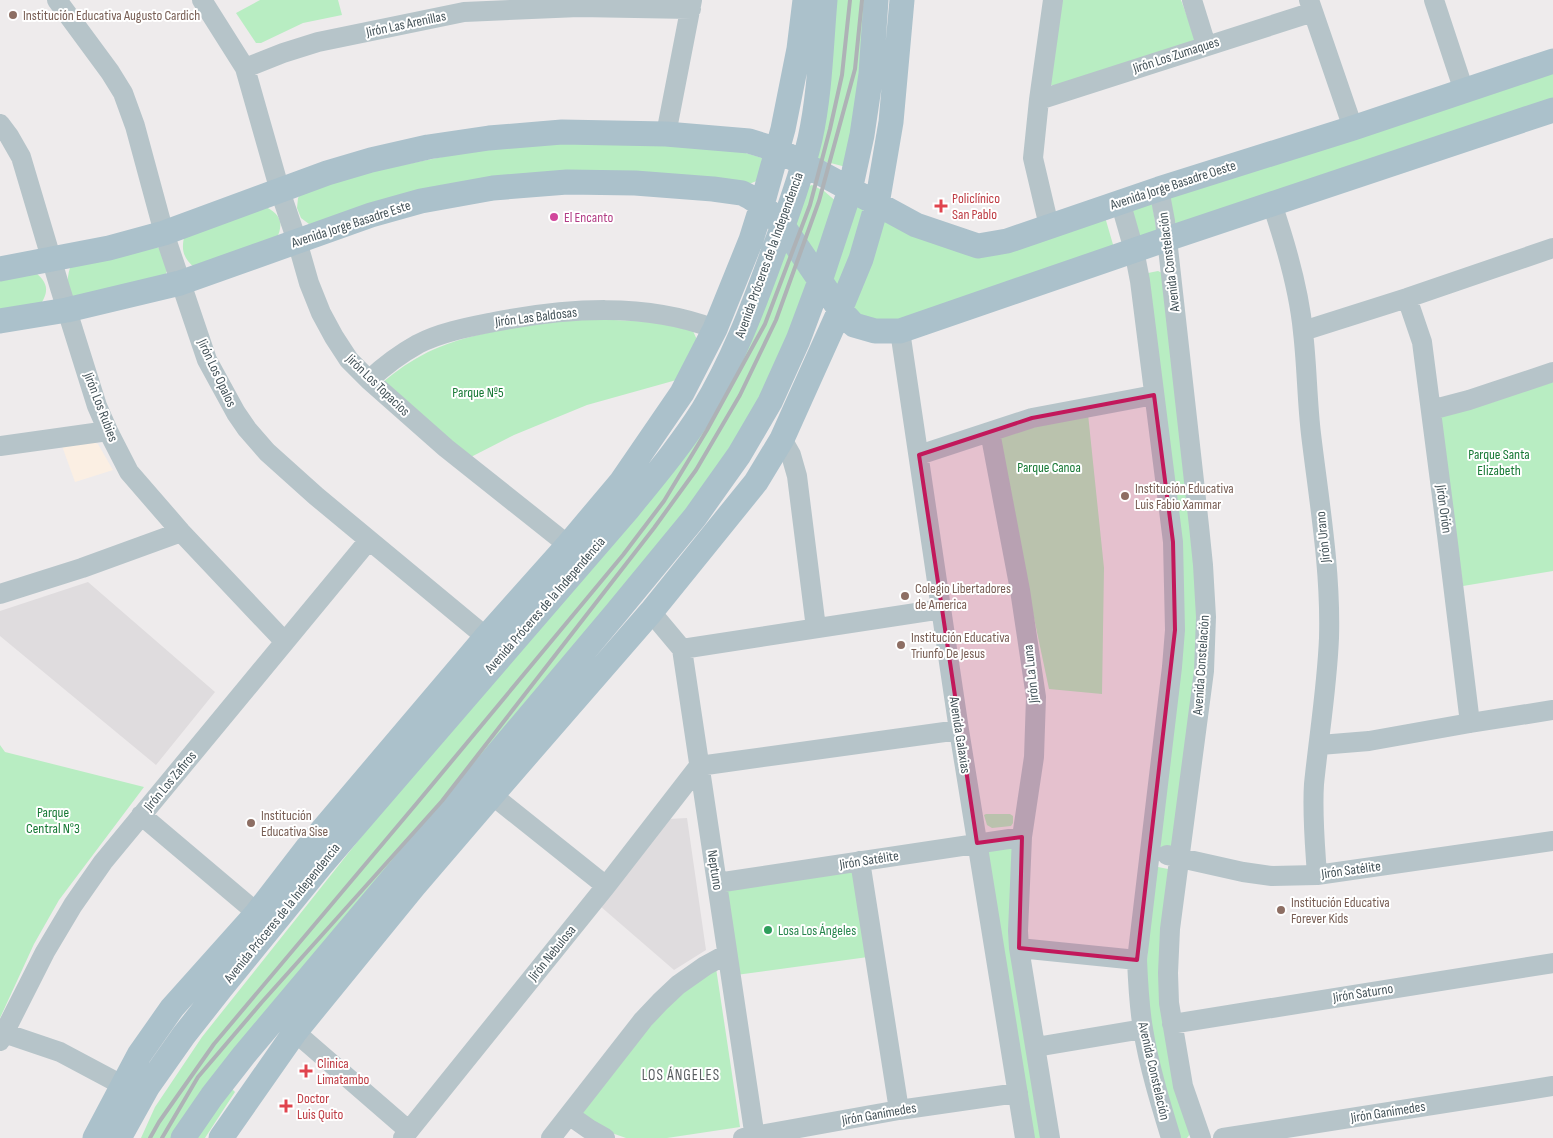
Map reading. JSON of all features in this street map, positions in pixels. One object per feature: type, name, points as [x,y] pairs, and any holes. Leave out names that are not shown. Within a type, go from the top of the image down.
[{"type":"main road","name":"Avenida Próceres de la Independencia","points":[[95,1138],[139,1056],[172,1008],[257,913],[308,847],[486,637],[621,482],[682,393],[716,329],[751,240],[762,205],[778,150],[799,49],[805,0]]},
{"type":"main road","name":"Avenida Próceres de la Independencia","points":[[119,1138],[148,1086],[184,1035],[221,988],[321,866],[621,517],[671,456],[703,410],[727,365],[752,310],[783,226],[810,140],[818,87],[825,0]]},
{"type":"main road","points":[[183,1138],[212,1096],[250,1047],[616,613],[695,517],[739,455],[770,402],[798,340],[850,190],[862,135],[871,74],[876,0]]},
{"type":"main road","points":[[221,1138],[295,1032],[414,886],[651,612],[756,482],[782,439],[840,310],[860,259],[877,204],[891,122],[902,0]]},
{"type":"main road","name":"Avenida Jorge Basadre Oeste","points":[[803,162],[850,190],[916,224],[978,246],[1008,241],[1158,188],[1353,128],[1553,61]]},
{"type":"main road","points":[[820,281],[840,310],[854,325],[875,331],[900,331],[1134,250],[1553,110]]},
{"type":"main road","points":[[0,269],[109,248],[164,234],[327,173],[371,160],[428,147],[489,138],[547,133],[666,134],[749,140],[778,150],[803,162]]},
{"type":"main road","name":"Avenida Jorge Basadre Este","points":[[0,321],[67,310],[180,283],[371,215],[421,201],[493,188],[567,182],[635,183],[713,189],[750,197],[762,205],[783,226],[820,281]]},
{"type":"street","name":"Jirón Los Opalos","points":[[57,0],[123,92],[135,126],[164,234],[207,360],[225,395],[247,429],[267,452],[316,496],[486,637]]},
{"type":"street","name":"Jirón Los Topacios","points":[[202,0],[245,68],[280,192],[309,284],[321,313],[334,337],[350,360],[369,380],[460,461],[568,545]]},
{"type":"street","points":[[1049,226],[1033,158],[1053,0]]},
{"type":"street","points":[[1192,0],[1206,45]]},
{"type":"street","points":[[1434,0],[1464,91]]},
{"type":"street","name":"Jirón Las Arenillas","points":[[245,68],[318,42],[464,6],[692,4]]},
{"type":"street","points":[[666,134],[692,4]]},
{"type":"street","points":[[1311,6],[1353,128]]},
{"type":"street","name":"Jirón Los Zumaques","points":[[1039,100],[1206,45],[1311,6]]},
{"type":"street","name":"Jirón Los Rubies","points":[[0,124],[21,157],[97,406],[129,472],[181,532],[285,642]]},
{"type":"street","name":"Avenida Constelación","points":[[1158,188],[1165,221],[1202,556],[1206,617],[1204,671],[1170,929],[1169,1003],[1183,1086],[1201,1138]]},
{"type":"street","name":"Avenida Constelación","points":[[1120,201],[1134,250],[1140,281],[1173,542],[1175,630],[1137,960],[1138,992],[1143,1029],[1155,1085],[1171,1138]]},
{"type":"street","name":"Jirón Urano","points":[[1272,204],[1293,276],[1303,331],[1309,411],[1326,557],[1329,605],[1327,658],[1320,745],[1314,786],[1316,875]]},
{"type":"street","points":[[1303,331],[1553,248]]},
{"type":"street","name":"Jirón Orión","points":[[1407,298],[1422,342],[1448,535],[1470,723]]},
{"type":"street","name":"Jirón Las Baldosas","points":[[369,380],[400,355],[419,344],[444,334],[530,316],[576,311],[659,313],[690,319],[716,329]]},
{"type":"street","name":"Avenida Galaxias","points":[[900,331],[959,730],[1025,1138]]},
{"type":"street","points":[[1431,410],[1469,400],[1553,372]]},
{"type":"street","points":[[919,455],[1032,418],[1154,395]]},
{"type":"street","points":[[0,446],[108,430]]},
{"type":"street","name":"Jirón La Luna","points":[[990,432],[1020,590],[1036,697],[1034,757],[1022,836],[1019,948]]},
{"type":"street","points":[[782,439],[791,455],[797,476],[816,628]]},
{"type":"street","points":[[0,594],[82,568],[181,532]]},
{"type":"street","name":"Jirón Los Zafiros","points":[[2,1037],[46,952],[73,905],[103,862],[370,540]]},
{"type":"street","points":[[651,612],[682,649],[942,609]]},
{"type":"street","name":"Neptuno","points":[[682,649],[717,883],[751,1137]]},
{"type":"street","points":[[1320,745],[1369,741],[1553,710]]},
{"type":"street","points":[[699,766],[959,730]]},
{"type":"street","name":"Jirón Nebulosa","points":[[405,1134],[606,886],[699,766]]},
{"type":"street","points":[[492,795],[606,886]]},
{"type":"street","points":[[142,815],[257,913]]},
{"type":"street","name":"Jirón Satélite","points":[[717,883],[1022,836]]},
{"type":"street","name":"Jirón Satélite","points":[[1151,851],[1243,872],[1272,876],[1316,875],[1553,841]]},
{"type":"street","points":[[860,861],[899,1110]]},
{"type":"street","points":[[1050,1138],[1019,948],[1137,960]]},
{"type":"street","points":[[551,1138],[643,1020],[660,1002],[705,966],[727,954]]},
{"type":"street","name":"Jirón Saturno","points":[[1172,1024],[1553,963]]},
{"type":"street","points":[[1036,1047],[1143,1029]]},
{"type":"street","points":[[295,1032],[405,1134]]},
{"type":"street","points":[[2,1037],[60,1052],[122,1085]]},
{"type":"street","name":"Jirón Ganímedes","points":[[1223,1138],[1338,1129],[1553,1086]]},
{"type":"street","name":"Jirón Ganímedes","points":[[751,1137],[899,1110],[1018,1093]]},
{"type":"street","points":[[569,1115],[605,1138]]},
{"type":"highlighted area","points":[[1154,395],[1173,542],[1175,630],[1137,960],[1019,948],[1022,837],[977,843],[919,455],[1032,418]]},
{"type":"shaded area","points":[[93,442],[98,444],[113,470],[75,482],[62,446]]},
{"type":"shaded area","points":[[88,582],[215,692],[156,765],[0,636],[0,611]]},
{"type":"shaded area","points":[[687,818],[706,950],[674,970],[600,906],[669,819]]},
{"type":"green space","points":[[260,0],[338,0],[342,15],[303,23],[261,43],[256,43],[236,13]]},
{"type":"green space","points":[[832,0],[868,0],[861,104],[846,167],[815,159]]},
{"type":"green space","points":[[1055,0],[1181,0],[1197,43],[1060,90],[1048,83]]},
{"type":"green space","points":[[1553,68],[1553,104],[1176,230],[1165,198]]},
{"type":"green space","points":[[516,142],[723,146],[762,158],[759,180],[749,184],[665,178],[309,224],[301,218],[297,208],[298,198],[304,189],[328,180]]},
{"type":"green space","points":[[812,185],[824,191],[838,203],[818,260],[794,227],[806,187]]},
{"type":"green space","points":[[854,202],[866,213],[839,286],[832,283]]},
{"type":"green space","points":[[1152,202],[1157,234],[1140,237],[1130,209]]},
{"type":"green space","points":[[262,205],[273,211],[279,219],[280,228],[276,240],[195,268],[187,260],[183,248],[185,233]]},
{"type":"green space","points":[[1105,217],[1114,248],[897,328],[853,313],[873,229],[884,221],[959,247]]},
{"type":"green space","points":[[151,243],[160,249],[167,271],[163,280],[81,302],[69,294],[68,278],[72,263]]},
{"type":"green space","points":[[787,247],[810,282],[754,413],[688,513],[173,1138],[141,1138],[155,1107],[202,1037],[385,807],[616,540]]},
{"type":"green space","points":[[31,269],[42,279],[46,288],[44,298],[37,310],[0,316],[0,275]]},
{"type":"green space","points":[[1158,271],[1164,274],[1195,543],[1199,668],[1174,847],[1160,848],[1174,698],[1148,273]]},
{"type":"green space","name":"Parque Nº5","points":[[571,320],[656,322],[693,331],[698,342],[680,379],[587,405],[514,435],[469,458],[383,382],[422,355],[461,339],[517,327]]},
{"type":"green space","name":"Parque Santa Elizabeth","points":[[1553,382],[1553,571],[1463,586],[1439,417]]},
{"type":"green space","name":"Parque Canoa","points":[[1088,414],[1104,568],[1102,694],[1049,689],[996,438],[1045,421]]},
{"type":"green space","name":"Parque Central N°3","points":[[0,745],[5,752],[144,787],[59,900],[34,944],[0,1018]]},
{"type":"green space","points":[[1010,814],[1013,816],[1013,823],[1011,826],[992,828],[987,825],[984,815]]},
{"type":"green space","points":[[1013,843],[1046,1138],[1033,1138],[988,852]]},
{"type":"green space","points":[[856,867],[868,957],[736,975],[719,887]]},
{"type":"green space","points":[[1158,867],[1168,869],[1171,874],[1163,929],[1190,1134],[1187,1138],[1178,1138],[1144,1004],[1153,872]]},
{"type":"green space","points":[[716,968],[740,1127],[667,1138],[626,1138],[586,1124],[580,1111],[670,1001]]},
{"type":"green space","points":[[227,1084],[235,1092],[205,1138],[192,1138]]},
{"type":"railway","points":[[150,1138],[159,1122],[214,1044],[623,555],[664,501],[707,430],[765,324],[810,205],[842,75],[850,0]]},
{"type":"railway","points":[[162,1138],[198,1077],[262,1002],[442,801],[654,528],[696,470],[740,395],[776,320],[819,201],[855,69],[862,0]]},
{"type":"place","name":"Institución Educativa Augusto Cardich","points":[[13,15]]},
{"type":"place","name":"Policlínico San Pablo","points":[[941,206]]},
{"type":"place","name":"El Encanto","points":[[554,217]]},
{"type":"place","name":"Institución Educativa Luis Fabio Xammar","points":[[1125,496]]},
{"type":"place","name":"Colegio Libertadores de America","points":[[905,596]]},
{"type":"place","name":"Institución Educativa Triunfo De Jesus","points":[[901,645]]},
{"type":"place","name":"Institución Educativa Sise","points":[[251,823]]},
{"type":"place","name":"Institución Educativa Forever Kids","points":[[1281,910]]},
{"type":"place","name":"Losa Los Ángeles","points":[[768,930]]},
{"type":"place","name":"Clinica Limatambo","points":[[306,1071]]},
{"type":"place","name":"Doctor Luis Quito","points":[[286,1106]]},
{"type":"district","name":"LOS ÁNGELES","points":[[681,1075]]}]
